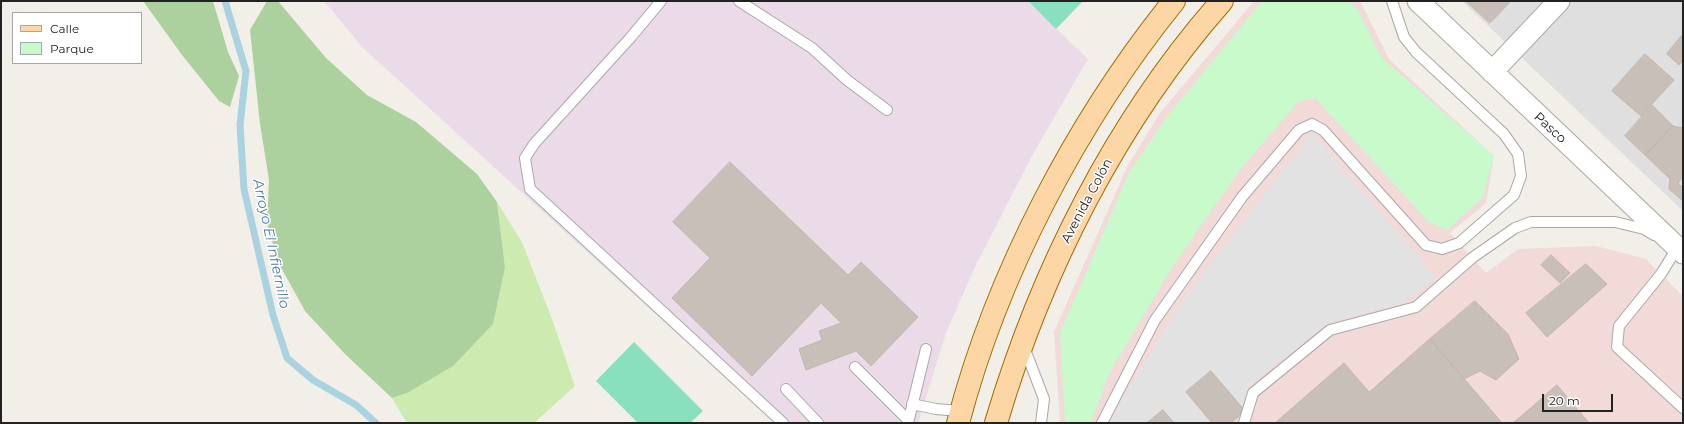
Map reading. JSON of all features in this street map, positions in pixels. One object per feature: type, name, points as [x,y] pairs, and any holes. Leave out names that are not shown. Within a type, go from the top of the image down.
[{"type":"main road","points":[[959,417],[987,331],[1021,251],[1045,201],[1100,105],[1130,60],[1174,1]]},
{"type":"main road","name":"Avenida Colón","points":[[996,423],[1022,343],[1067,237],[1101,174],[1161,79],[1187,43],[1222,1]]},
{"type":"street","name":"Pasco","points":[[1418,1],[1681,248]]},
{"type":"street","points":[[1492,72],[1559,1]]},
{"type":"lane","points":[[661,1],[631,37],[534,144],[525,158],[530,189],[783,423]]},
{"type":"lane","points":[[738,1],[812,48],[848,80],[887,110]]},
{"type":"lane","points":[[1102,423],[1155,320],[1242,197],[1299,130],[1312,124],[1323,130],[1426,245],[1442,249],[1459,243],[1514,195],[1521,176],[1518,154],[1504,134],[1416,52],[1404,37],[1392,1]]},
{"type":"lane","points":[[1244,423],[1253,393],[1330,330],[1416,307],[1472,258],[1515,228],[1531,222],[1615,222],[1644,229],[1681,248],[1619,326],[1618,347],[1683,408]]},
{"type":"lane","points":[[1022,343],[1044,399],[1041,423]]},
{"type":"lane","points":[[908,421],[926,349]]},
{"type":"lane","points":[[855,367],[908,421]]},
{"type":"lane","points":[[786,389],[818,423]]},
{"type":"lane","points":[[912,404],[936,409],[959,417]]},
{"type":"shaded area","points":[[324,1],[1027,1],[1088,59],[1033,154],[975,267],[946,333],[918,423],[775,423],[362,47]]},
{"type":"shaded area","points":[[1254,1],[1358,1],[1361,3],[1389,59],[1494,156],[1486,203],[1450,233],[1486,273],[1518,249],[1596,246],[1646,259],[1683,296],[1683,423],[1060,423],[1054,332],[1128,165],[1160,113]]},
{"type":"shaded area","points":[[1462,1],[1683,1],[1683,211]]},
{"type":"shaded area","points":[[1312,133],[1436,278],[1403,303],[1328,323],[1251,384],[1236,423],[1111,423],[1116,408],[1186,296]]},
{"type":"green space","points":[[143,1],[213,1],[228,52],[239,76],[230,107],[219,101],[182,55]]},
{"type":"green space","points":[[267,1],[278,1],[326,58],[367,95],[416,122],[477,174],[497,202],[505,267],[493,324],[453,366],[407,393],[392,398],[345,354],[305,311],[278,262],[267,223],[269,180],[260,124],[250,30]]},
{"type":"green space","points":[[1028,1],[1083,1],[1056,29]]},
{"type":"green space","points":[[1262,1],[1348,1],[1357,8],[1382,58],[1494,156],[1483,197],[1447,230],[1428,221],[1315,98],[1298,102],[1239,171],[1173,266],[1110,372],[1091,423],[1065,423],[1060,333],[1129,173],[1168,115]]},
{"type":"green space","points":[[497,202],[522,242],[552,319],[575,386],[534,423],[407,423],[392,398],[407,393],[505,267]]},
{"type":"green space","points":[[634,342],[703,411],[690,423],[638,423],[596,381]]},
{"type":"building","points":[[1466,1],[1511,1],[1490,23]]},
{"type":"building","points":[[1683,34],[1683,60],[1679,65],[1667,54]]},
{"type":"building","points":[[1645,54],[1674,80],[1641,116],[1612,91]]},
{"type":"building","points":[[1652,105],[1673,126],[1645,155],[1625,136]]},
{"type":"building","points":[[1673,126],[1683,128],[1683,177],[1678,183],[1683,188],[1683,201],[1669,189],[1670,179],[1645,155]]},
{"type":"building","points":[[730,162],[848,275],[861,262],[918,317],[871,366],[856,351],[806,370],[799,349],[822,340],[819,331],[841,323],[821,303],[752,376],[672,298],[710,258],[673,222]]},
{"type":"building","points":[[1551,255],[1570,273],[1560,283],[1541,265]]},
{"type":"building","points":[[1586,264],[1607,284],[1547,337],[1526,313]]},
{"type":"building","points":[[1475,301],[1508,334],[1519,359],[1496,380],[1480,371],[1464,379],[1430,339]]},
{"type":"building","points":[[1430,339],[1502,423],[1275,423],[1344,363],[1369,392]]},
{"type":"building","points":[[1211,371],[1245,411],[1231,423],[1212,423],[1186,392]]},
{"type":"building","points":[[1557,385],[1589,423],[1513,423],[1533,406]]},
{"type":"building","points":[[1163,410],[1174,423],[1147,423]]},
{"type":"waterway","name":"Arroyo El Infiernillo","points":[[225,1],[246,71],[240,125],[244,189],[273,315],[287,358],[313,380],[356,405],[376,423]]}]
